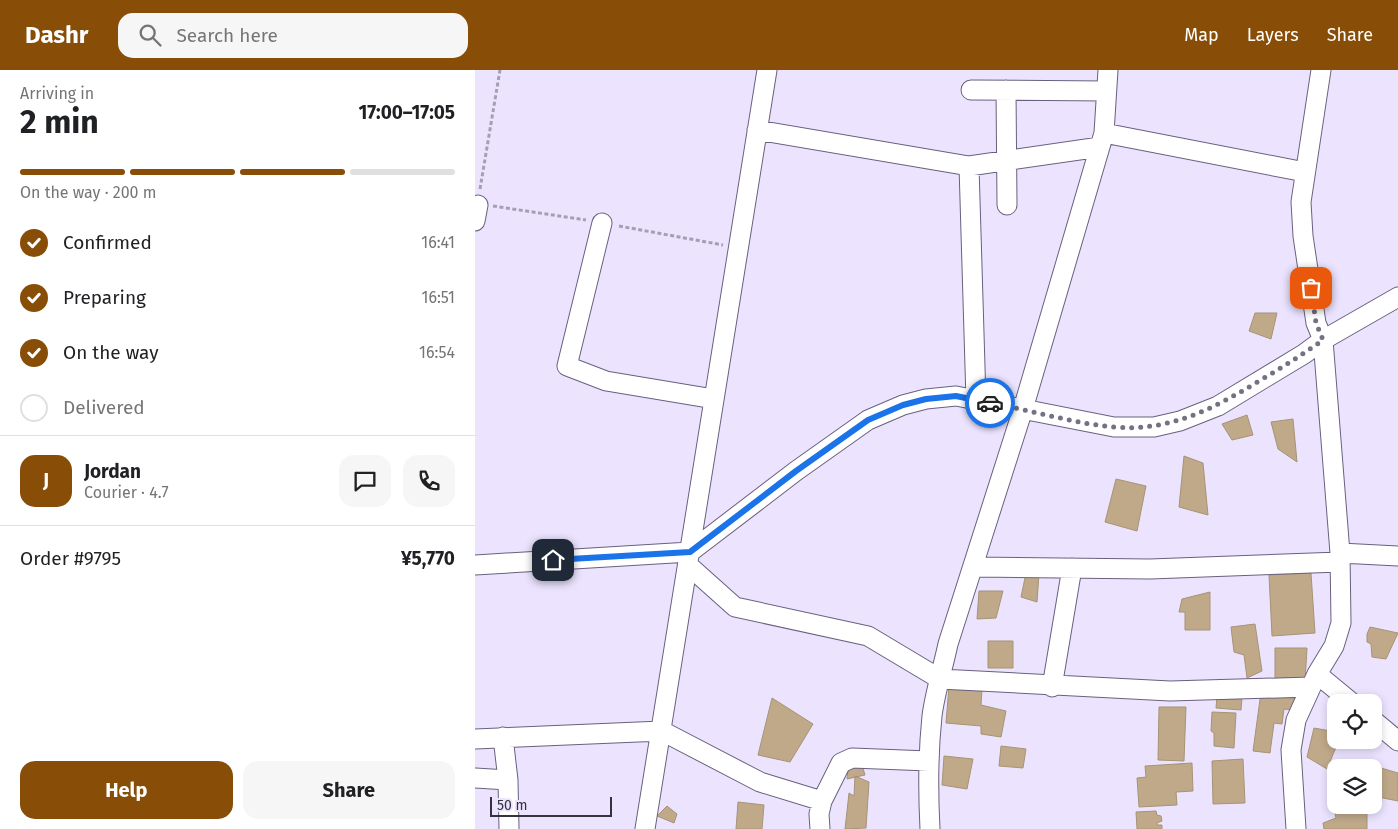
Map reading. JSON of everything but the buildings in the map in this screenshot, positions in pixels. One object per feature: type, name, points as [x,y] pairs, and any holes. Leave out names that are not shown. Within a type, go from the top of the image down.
[{"type":"street","points":[[645,829],[663,731],[767,70]]},
{"type":"street","points":[[930,829],[929,761],[933,715],[948,644],[975,566],[1023,409],[1102,140],[1108,70]]},
{"type":"street","points":[[1297,829],[1291,750],[1296,720],[1314,680],[1334,646],[1341,623],[1340,558],[1323,340],[1316,323],[1303,236],[1301,202],[1321,70]]},
{"type":"street","points":[[971,90],[1106,91]]},
{"type":"street","points":[[1006,90],[1007,205]]},
{"type":"street","points":[[757,130],[969,166],[1007,161],[1102,140],[1305,172]]},
{"type":"street","points":[[969,166],[976,400]]},
{"type":"street","points":[[602,223],[567,366],[606,381],[714,399]]},
{"type":"street","points":[[475,565],[689,558],[796,471],[868,420],[903,405],[926,399],[956,396],[1114,427],[1154,427],[1180,421],[1219,406],[1304,354],[1323,340],[1398,297]]},
{"type":"street","points":[[975,566],[1150,569],[1398,556]]},
{"type":"street","points":[[689,558],[735,607],[869,636],[940,679],[1170,691],[1314,680],[1338,694]]},
{"type":"street","points":[[1052,686],[1072,568]]},
{"type":"street","points":[[1382,728],[1398,741]]},
{"type":"street","points":[[475,738],[663,731],[760,782],[822,802]]},
{"type":"street","points":[[503,737],[508,780],[509,829]]},
{"type":"street","points":[[820,829],[819,814],[822,802],[841,763],[852,758],[929,761]]},
{"type":"street","points":[[475,778],[508,780]]},
{"type":"path","points":[[476,213],[500,70]]},
{"type":"way so far","points":[[990,403],[1075,421],[1114,427],[1154,427],[1180,421],[1219,406],[1304,354],[1323,340],[1316,323],[1311,288]]},
{"type":"route","points":[[553,560],[690,552],[796,471],[868,420],[903,405],[926,399],[956,396],[990,403]]}]
